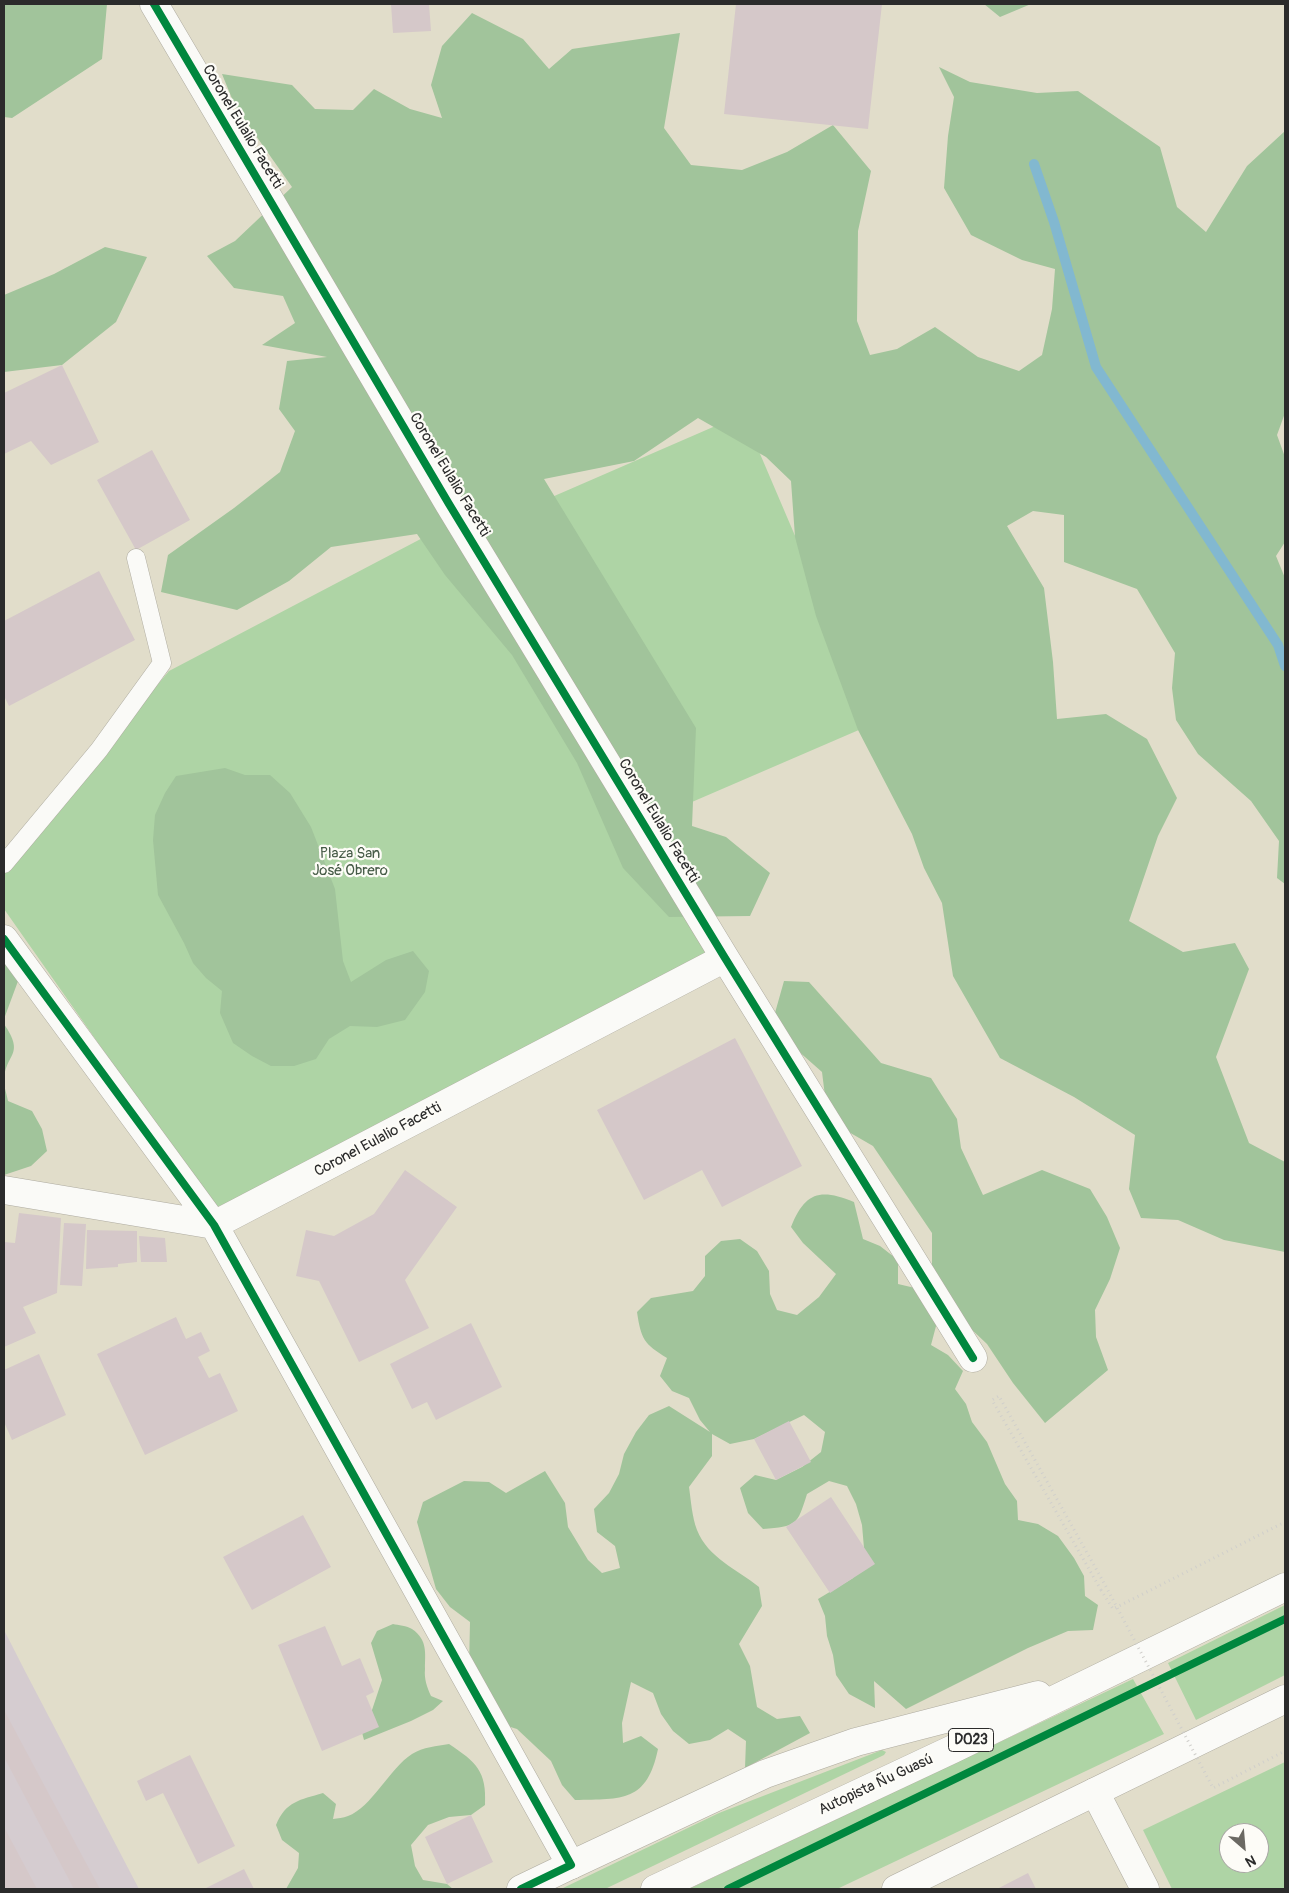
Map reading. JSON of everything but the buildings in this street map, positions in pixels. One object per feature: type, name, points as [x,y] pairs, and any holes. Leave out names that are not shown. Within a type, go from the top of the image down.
[{"type":"main road","name":"Coronel Eulalio Facetti","points":[[154,4],[444,496],[725,958],[214,1226]]},
{"type":"main road","points":[[4,939],[214,1226],[571,1865]]},
{"type":"main road","points":[[725,958],[973,1358]]},
{"type":"main road","points":[[4,1190],[214,1226]]},
{"type":"main road","name":"Autopista Ñu Guasú","points":[[654,1889],[954,1749],[1285,1587]]},
{"type":"main road","points":[[521,1889],[774,1771],[856,1742],[1092,1681]]},
{"type":"main road","points":[[896,1889],[1285,1699]]},
{"type":"main road","points":[[1095,1792],[1145,1889]]},
{"type":"lane","points":[[4,864],[99,750],[162,663],[136,558]]},
{"type":"path","points":[[1285,1522],[1113,1609],[992,1400],[999,1396],[1104,1583],[1213,1788],[1285,1751]]},
{"type":"shaded area","points":[[4,1630],[26,1673],[139,1889],[4,1889]]},
{"type":"green space","points":[[4,4],[107,4],[102,59],[12,118],[4,117]]},
{"type":"green space","points":[[984,4],[1031,4],[1000,17]]},
{"type":"green space","points":[[472,13],[523,39],[549,69],[572,49],[680,33],[664,128],[691,165],[742,170],[787,152],[833,125],[871,171],[858,231],[857,321],[870,355],[897,349],[935,327],[978,357],[1019,371],[1042,355],[1052,309],[1055,269],[1022,260],[971,235],[944,188],[948,136],[954,97],[939,67],[970,82],[1037,93],[1078,91],[1160,147],[1177,207],[1206,232],[1247,166],[1285,131],[1285,413],[1277,435],[1285,457],[1285,542],[1276,556],[1285,578],[1285,884],[1277,878],[1279,841],[1251,801],[1198,754],[1176,720],[1172,688],[1175,653],[1137,589],[1064,562],[1064,515],[1033,511],[1007,526],[1044,588],[1053,662],[1057,719],[1106,714],[1147,739],[1177,798],[1158,836],[1129,921],[1183,952],[1235,943],[1249,969],[1216,1057],[1249,1143],[1285,1162],[1285,1252],[1224,1240],[1178,1220],[1141,1218],[1129,1189],[1135,1135],[1074,1097],[1000,1058],[953,976],[942,903],[924,868],[912,834],[858,730],[816,616],[795,537],[791,481],[766,457],[698,418],[634,461],[544,479],[696,728],[692,826],[726,837],[770,873],[750,916],[669,917],[623,868],[577,763],[512,655],[445,575],[417,534],[331,547],[289,581],[237,610],[161,592],[168,555],[234,508],[280,472],[295,431],[279,409],[287,361],[327,357],[262,345],[295,323],[283,296],[234,288],[207,256],[235,241],[292,187],[235,106],[222,74],[292,85],[315,109],[353,110],[374,89],[410,109],[442,118],[431,85],[442,46]]},
{"type":"green space","points":[[105,247],[147,257],[116,322],[62,365],[4,372],[4,295],[54,274]]},
{"type":"green space","points":[[743,414],[875,723],[685,805],[552,497]]},
{"type":"green space","name":"Plaza San José Obrero","points":[[434,532],[718,956],[219,1215],[4,909],[4,868],[169,671]]},
{"type":"green space","points":[[225,768],[245,775],[270,775],[290,793],[311,827],[335,889],[343,961],[351,982],[386,960],[413,951],[429,971],[425,992],[405,1020],[377,1027],[350,1026],[329,1039],[316,1059],[294,1066],[271,1066],[233,1043],[220,1013],[222,991],[206,978],[193,963],[158,895],[153,840],[155,815],[165,793],[176,776]]},
{"type":"green space","points":[[4,948],[21,973],[4,1019]]},
{"type":"green space","points":[[784,981],[809,982],[881,1063],[931,1078],[957,1119],[961,1148],[983,1195],[1042,1170],[1090,1189],[1107,1217],[1120,1248],[1110,1279],[1095,1310],[1096,1337],[1108,1370],[1045,1423],[1013,1383],[987,1344],[933,1293],[940,1311],[931,1345],[948,1355],[963,1371],[955,1389],[966,1404],[972,1422],[987,1442],[1005,1484],[1017,1501],[1018,1520],[1038,1524],[1058,1536],[1074,1558],[1084,1576],[1085,1596],[1098,1605],[1093,1630],[1068,1631],[1028,1648],[906,1709],[874,1681],[875,1708],[849,1694],[836,1675],[833,1655],[827,1636],[825,1616],[818,1599],[853,1578],[864,1548],[862,1525],[856,1504],[847,1486],[829,1481],[807,1494],[801,1513],[794,1522],[783,1527],[763,1529],[748,1513],[740,1488],[755,1475],[776,1480],[802,1467],[821,1452],[825,1432],[804,1415],[754,1439],[730,1444],[712,1434],[712,1456],[689,1487],[695,1525],[702,1540],[716,1556],[759,1587],[762,1606],[739,1644],[750,1666],[757,1707],[777,1719],[800,1716],[810,1733],[745,1768],[746,1741],[728,1729],[710,1740],[689,1744],[673,1731],[661,1714],[653,1693],[631,1682],[622,1723],[623,1743],[641,1736],[658,1749],[647,1779],[640,1788],[630,1794],[607,1799],[575,1800],[562,1785],[551,1761],[517,1729],[494,1722],[469,1668],[470,1622],[450,1607],[436,1589],[417,1522],[423,1502],[464,1481],[489,1482],[506,1493],[545,1471],[565,1503],[568,1527],[588,1560],[602,1573],[620,1568],[615,1546],[597,1532],[594,1509],[609,1493],[619,1474],[624,1454],[636,1432],[649,1415],[669,1406],[710,1432],[700,1420],[689,1398],[672,1391],[660,1376],[667,1358],[653,1349],[645,1340],[640,1329],[637,1312],[651,1298],[693,1291],[705,1276],[705,1256],[721,1241],[740,1239],[757,1251],[769,1271],[770,1294],[777,1310],[797,1315],[819,1297],[836,1274],[803,1243],[791,1227],[802,1206],[815,1196],[832,1195],[854,1202],[863,1239],[880,1246],[898,1260],[898,1284],[932,1292],[932,1233],[873,1146],[828,1120],[822,1072],[771,1027]]},
{"type":"green space","points":[[4,1024],[10,1034],[14,1049],[5,1072],[4,1081]]},
{"type":"green space","points":[[4,1086],[8,1101],[32,1111],[42,1129],[47,1151],[31,1166],[4,1175]]},
{"type":"green space","points":[[1285,1605],[1285,1675],[1196,1720],[1168,1663]]},
{"type":"green space","points":[[393,1624],[410,1628],[421,1638],[424,1647],[427,1686],[431,1696],[443,1701],[433,1710],[411,1721],[364,1740],[359,1721],[372,1710],[382,1680],[371,1643],[377,1631]]},
{"type":"green space","points":[[1133,1679],[1164,1734],[837,1889],[689,1889]]},
{"type":"green space","points":[[449,1744],[466,1756],[478,1768],[484,1784],[485,1805],[471,1815],[449,1817],[428,1825],[411,1845],[415,1866],[423,1880],[447,1884],[453,1889],[286,1889],[298,1868],[299,1853],[282,1840],[276,1825],[289,1806],[323,1793],[336,1804],[333,1819],[348,1816],[365,1805],[396,1768],[412,1754],[425,1748]]},
{"type":"green space","points":[[882,1750],[886,1752],[884,1755],[605,1889],[561,1889],[719,1813]]},
{"type":"green space","points":[[1285,1762],[1285,1889],[1172,1889],[1143,1830]]},
{"type":"waterway","points":[[1034,164],[1054,222],[1096,367],[1278,645],[1285,666]]},
{"type":"cycle path","points":[[154,4],[449,504],[725,958],[973,1358]]},
{"type":"cycle path","points":[[4,939],[214,1225],[571,1865],[521,1889]]},
{"type":"cycle path","points":[[728,1889],[1285,1619]]}]
